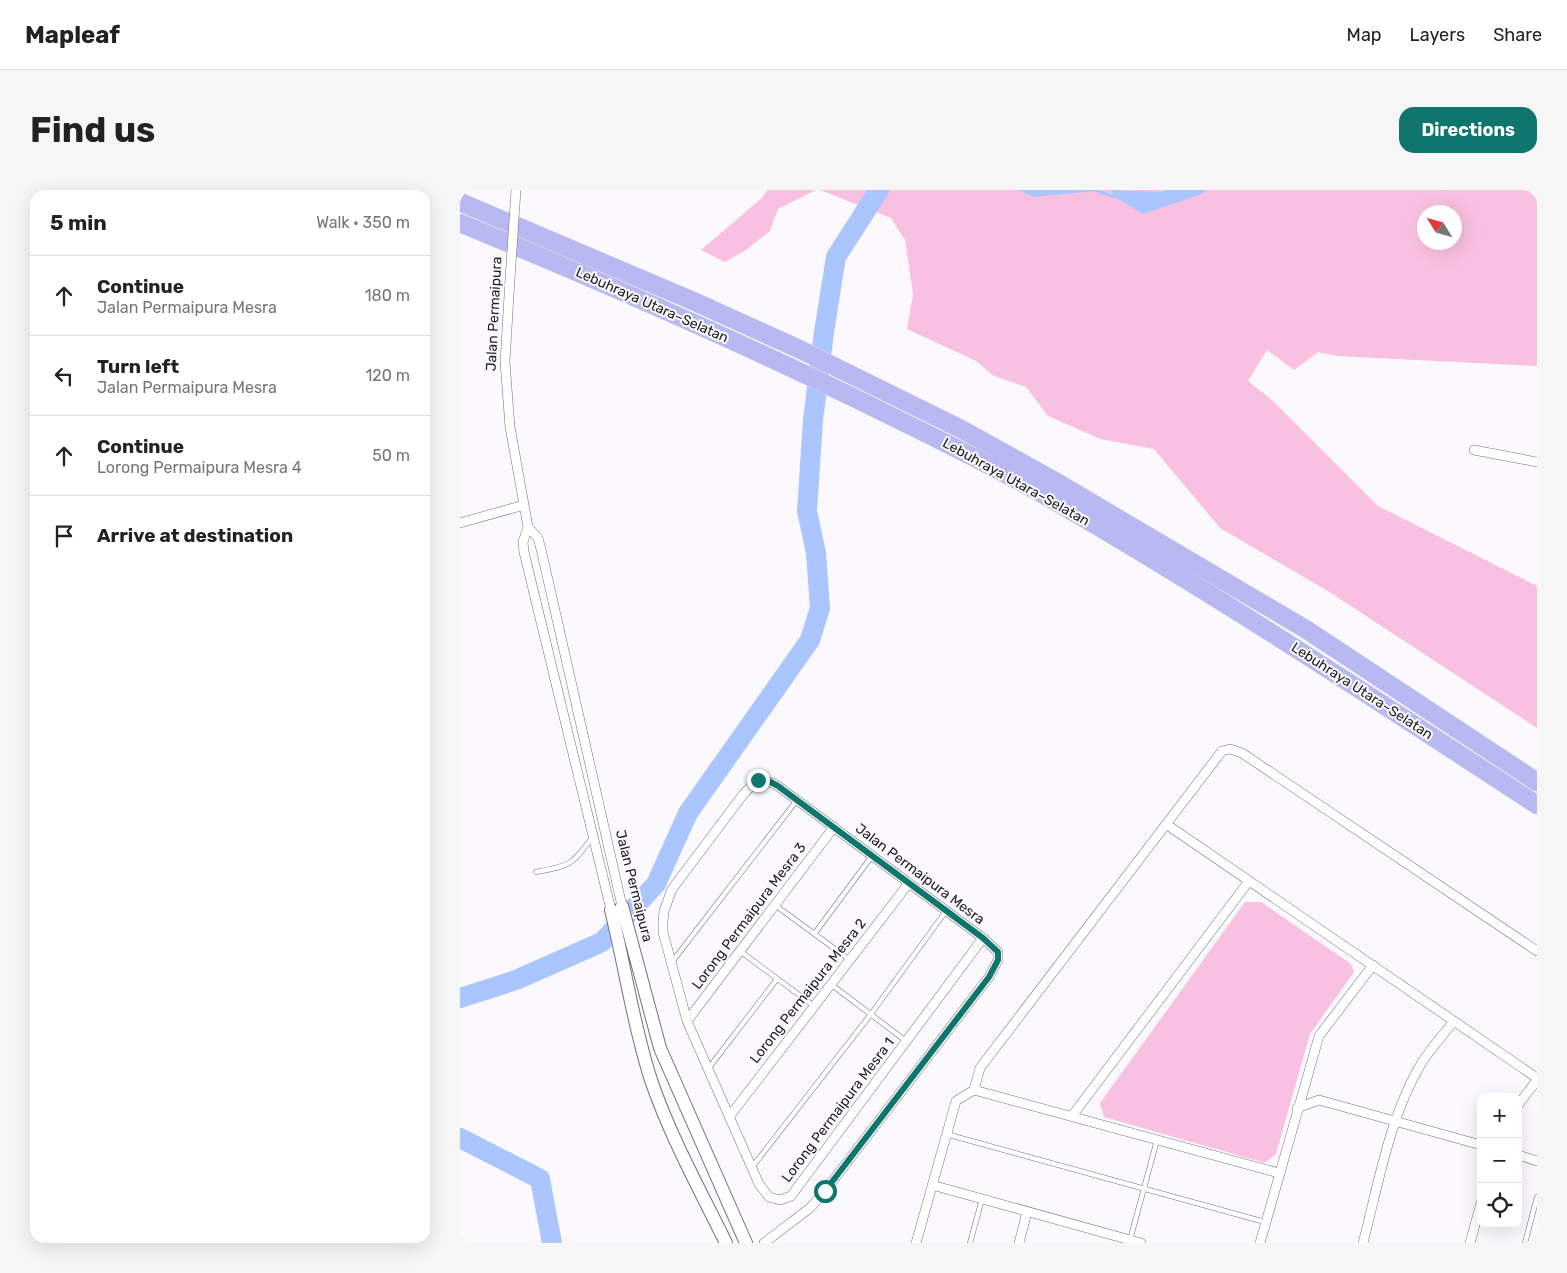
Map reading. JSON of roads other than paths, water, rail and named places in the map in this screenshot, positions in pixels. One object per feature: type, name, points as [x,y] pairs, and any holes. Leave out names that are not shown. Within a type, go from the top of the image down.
[{"type":"highway","name":"Lebuhraya Utara–Selatan","points":[[460,202],[591,256],[798,349],[961,430],[1053,480],[1282,615],[1537,782]]},
{"type":"highway","name":"Lebuhraya Utara–Selatan","points":[[460,223],[576,271],[792,368],[852,396],[1045,495],[1296,648],[1537,805]]},
{"type":"main road","name":"Jalan Permaipura","points":[[616,908],[636,957],[660,1048],[746,1243]]},
{"type":"main road","name":"Jalan Permaipura","points":[[616,908],[624,964],[638,1032],[652,1083],[674,1136],[726,1243]]},
{"type":"street","name":"Jalan Permaipura","points":[[516,190],[505,337],[506,386],[513,447],[528,527],[523,542],[524,552],[593,837],[616,908]]},
{"type":"street","points":[[1474,450],[1537,462]]},
{"type":"street","points":[[460,523],[524,505]]},
{"type":"street","name":"Jalan Permaipura","points":[[528,527],[538,538],[541,549],[616,908]]},
{"type":"street","points":[[916,1243],[956,1101],[974,1090],[980,1068],[1222,751],[1230,750],[1242,754],[1537,951]]},
{"type":"street","name":"Jalan Permaipura Mesra","points":[[671,963],[663,932],[664,911],[672,889],[752,784],[758,780],[765,779],[798,800],[983,938],[998,952],[998,960],[989,977],[825,1191],[810,1208],[764,1243]]},
{"type":"street","points":[[1166,824],[1537,1079],[1522,1100]]},
{"type":"street","name":"Lorong Permaipura Mesra 3","points":[[687,1021],[834,827]]},
{"type":"street","points":[[1072,1116],[1249,880]]},
{"type":"street","name":"Lorong Permaipura Mesra 2","points":[[730,1117],[909,883]]},
{"type":"street","name":"Lorong Permaipura Mesra 1","points":[[671,963],[687,1021],[707,1070],[759,1184],[769,1197],[780,1200],[791,1196],[983,938]]},
{"type":"street","points":[[1260,1243],[1319,1036],[1373,965]]},
{"type":"street","points":[[1363,1243],[1396,1121],[1407,1091],[1421,1063],[1454,1021]]},
{"type":"street","points":[[974,1090],[1279,1173]]},
{"type":"street","points":[[1298,1108],[1319,1100],[1477,1144]]},
{"type":"street","points":[[1522,1156],[1537,1161]]},
{"type":"street","points":[[932,1185],[1141,1243]]},
{"type":"street","points":[[1019,1243],[1027,1212]]},
{"type":"street","points":[[1470,1243],[1477,1218]]},
{"type":"lane","points":[[671,963],[798,800]]},
{"type":"lane","points":[[536,872],[567,866],[574,862],[593,837]]},
{"type":"lane","points":[[814,933],[872,856]]},
{"type":"lane","points":[[775,905],[850,960]]},
{"type":"lane","points":[[752,1168],[871,1014],[946,910]]},
{"type":"lane","points":[[740,951],[814,1006]]},
{"type":"lane","points":[[707,1070],[777,979]]},
{"type":"lane","points":[[831,984],[906,1041]]},
{"type":"lane","points":[[946,1134],[1266,1223]]},
{"type":"lane","points":[[1130,1240],[1157,1140]]},
{"type":"lane","points":[[1525,1243],[1537,1197]]},
{"type":"lane","points":[[970,1243],[982,1199]]},
{"type":"water","points":[[1018,190],[1095,190],[1095,191],[1034,197]]},
{"type":"water","points":[[1112,190],[1161,192],[1166,190],[1207,190],[1200,195],[1143,214],[1113,196]]},
{"type":"waterway","points":[[460,998],[516,980],[602,942],[656,884],[688,813],[810,640],[820,608],[816,553],[807,511],[813,420],[824,332],[836,257],[879,190]]},
{"type":"waterway","points":[[1094,190],[1116,197]]},
{"type":"waterway","points":[[460,1138],[540,1179],[552,1243]]}]
